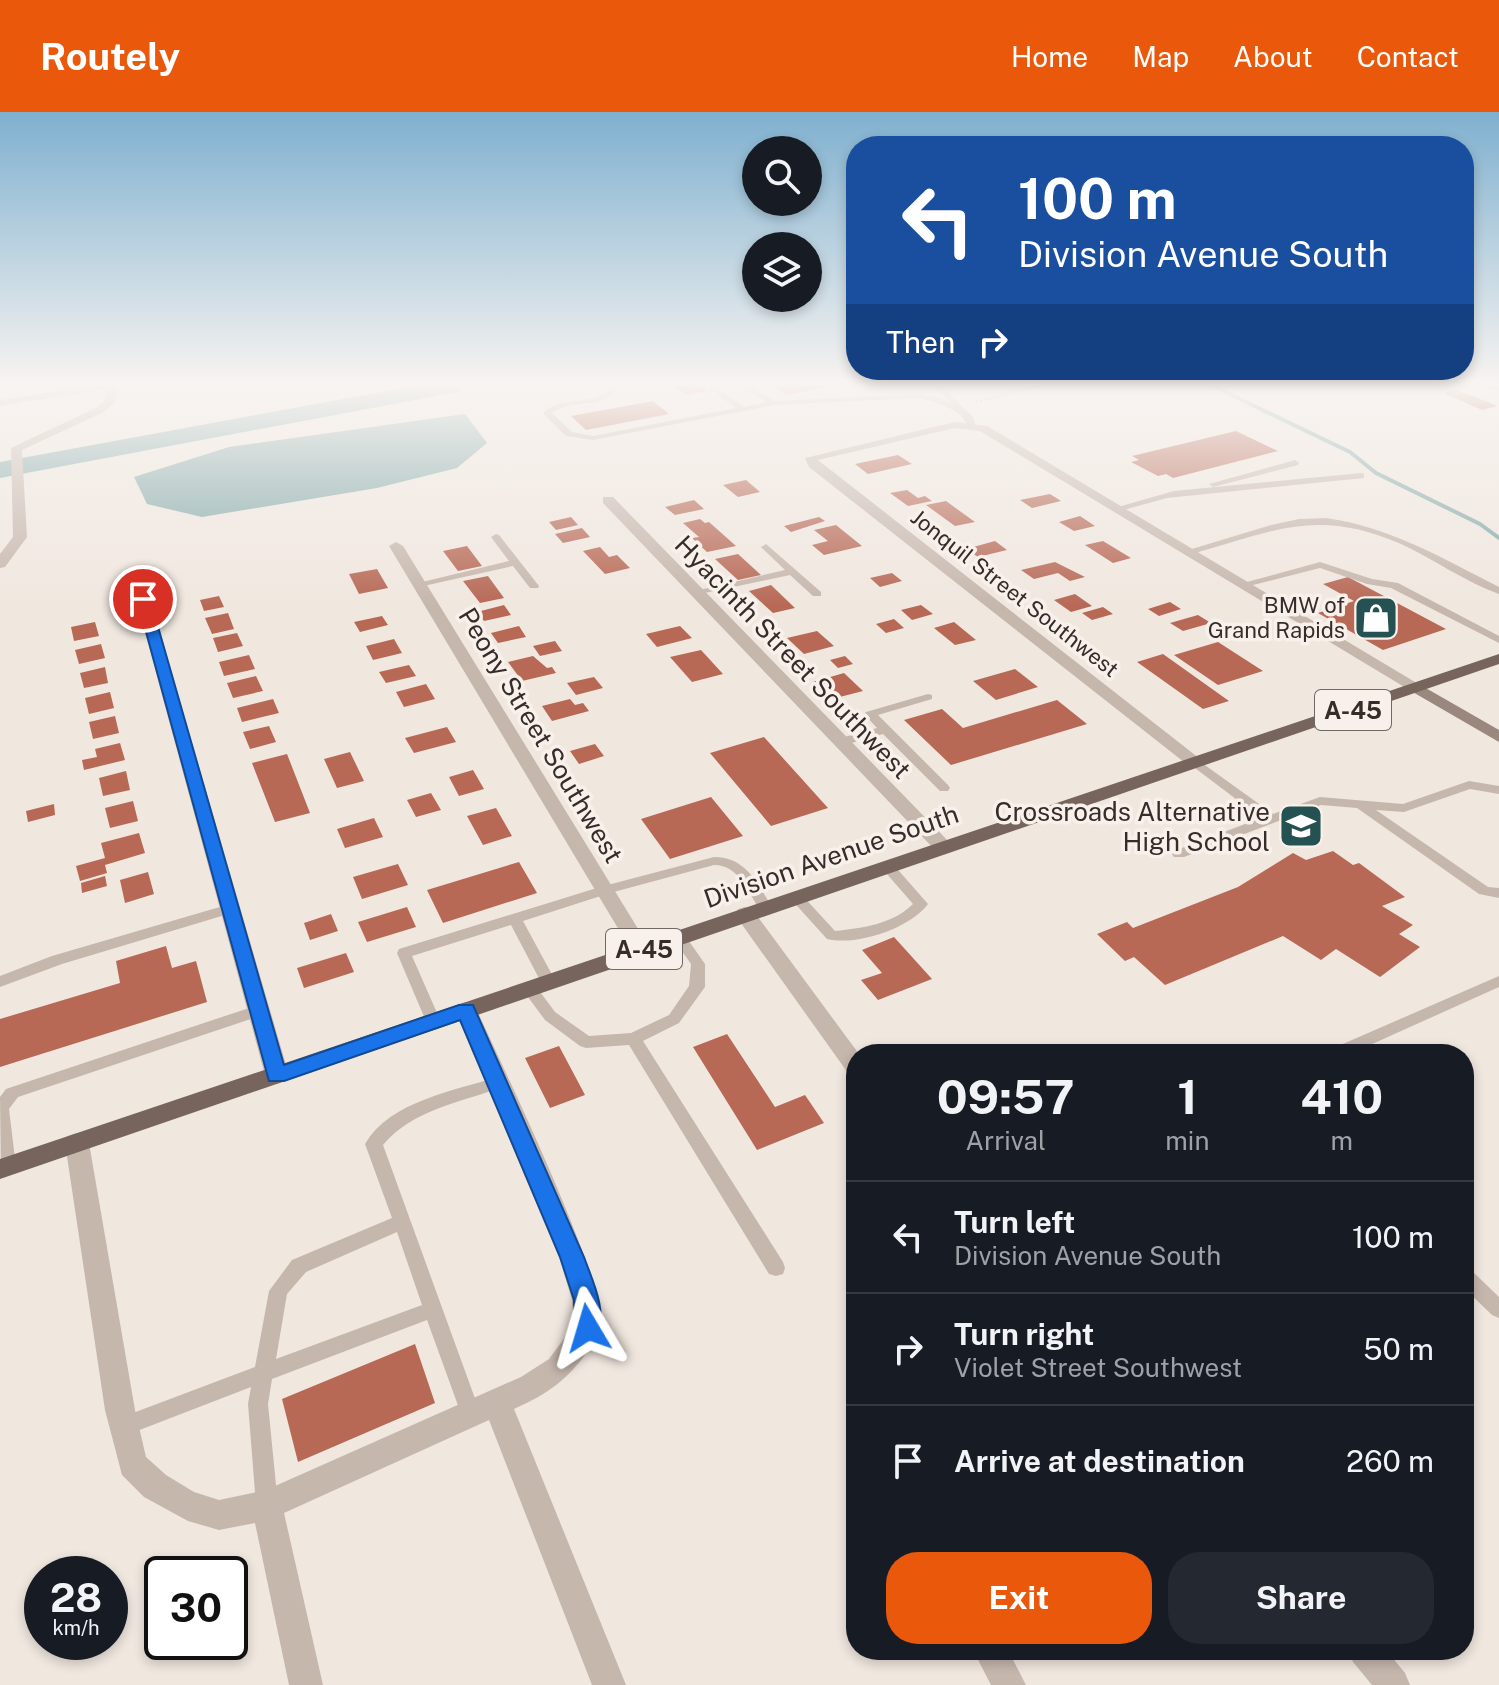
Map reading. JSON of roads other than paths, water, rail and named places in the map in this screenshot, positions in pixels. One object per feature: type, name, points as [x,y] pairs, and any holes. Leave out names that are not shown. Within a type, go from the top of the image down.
[{"type":"main road","name":"Division Avenue South","points":[[3,1168],[1499,659]]},
{"type":"main road","points":[[1417,688],[1499,737]]},
{"type":"street","points":[[0,564],[20,537],[16,459]]},
{"type":"street","name":"Jonquil Street Southwest","points":[[811,459],[813,464],[1195,762]]},
{"type":"street","points":[[1033,459],[1417,688]]},
{"type":"street","name":"Hyacinth Street Southwest","points":[[608,500],[943,847]]},
{"type":"street","name":"Peony Street Southwest","points":[[396,546],[641,950]]},
{"type":"street","points":[[143,599],[277,1075]]},
{"type":"street","points":[[755,911],[846,1052]]},
{"type":"street","points":[[77,1143],[133,1465],[155,1486],[188,1506],[219,1515],[267,1505],[531,1387],[559,1368],[588,1328],[586,1300],[572,1257],[466,1010]]},
{"type":"street","points":[[484,1409],[609,1685]]},
{"type":"street","points":[[267,1505],[306,1685]]},
{"type":"street","points":[[995,1660],[1009,1685]]},
{"type":"street","points":[[1373,1660],[1393,1685]]},
{"type":"lane","points":[[1116,509],[1295,463]]},
{"type":"lane","points":[[1165,496],[1361,476]]},
{"type":"lane","points":[[1187,552],[1287,525],[1335,522],[1384,535],[1499,591]]},
{"type":"lane","points":[[496,537],[534,586]]},
{"type":"lane","points":[[766,547],[817,594]]},
{"type":"lane","points":[[419,584],[516,562]]},
{"type":"lane","points":[[1241,585],[1320,565],[1371,582],[1394,585],[1499,640]]},
{"type":"lane","points":[[699,593],[793,571]]},
{"type":"lane","points":[[928,697],[870,714],[944,788]]},
{"type":"lane","points":[[841,742],[886,729]]},
{"type":"lane","points":[[1195,762],[1271,819]]},
{"type":"lane","points":[[1179,854],[1320,801],[1404,808],[1469,785],[1499,790]]},
{"type":"lane","points":[[1361,805],[1484,891],[1499,893]]},
{"type":"lane","points":[[433,1022],[404,953],[605,890],[727,859],[736,864],[755,911]]},
{"type":"lane","points":[[796,897],[832,936],[859,934],[911,916],[921,904],[887,866]]},
{"type":"lane","points":[[0,982],[57,960],[230,909]]},
{"type":"lane","points":[[515,919],[550,1016],[586,1042],[633,1039],[674,1019],[697,987],[698,964],[679,937]]},
{"type":"lane","points":[[1357,1044],[1498,981]]},
{"type":"lane","points":[[3,1168],[1,1108],[3,1099],[12,1093],[258,1011]]},
{"type":"lane","points":[[633,1039],[776,1268]]},
{"type":"lane","points":[[484,1409],[433,1309],[374,1144],[382,1132],[410,1114],[497,1083]]},
{"type":"lane","points":[[267,1505],[258,1404],[278,1291],[288,1275],[299,1266],[402,1222]]},
{"type":"lane","points":[[1474,1285],[1499,1309]]},
{"type":"lane","points":[[124,1426],[433,1309]]},
{"type":"water","points":[[190,459],[467,459],[457,468],[377,488],[202,517],[147,504],[134,477]]},
{"type":"waterway","points":[[0,470],[57,459]]},
{"type":"waterway","points":[[1359,459],[1376,473],[1480,524],[1499,538]]},
{"type":"place","name":"BMW of Grand Rapids","points":[[1376,618]]},
{"type":"place","name":"Crossroads Alternative High School","points":[[1301,826]]}]
